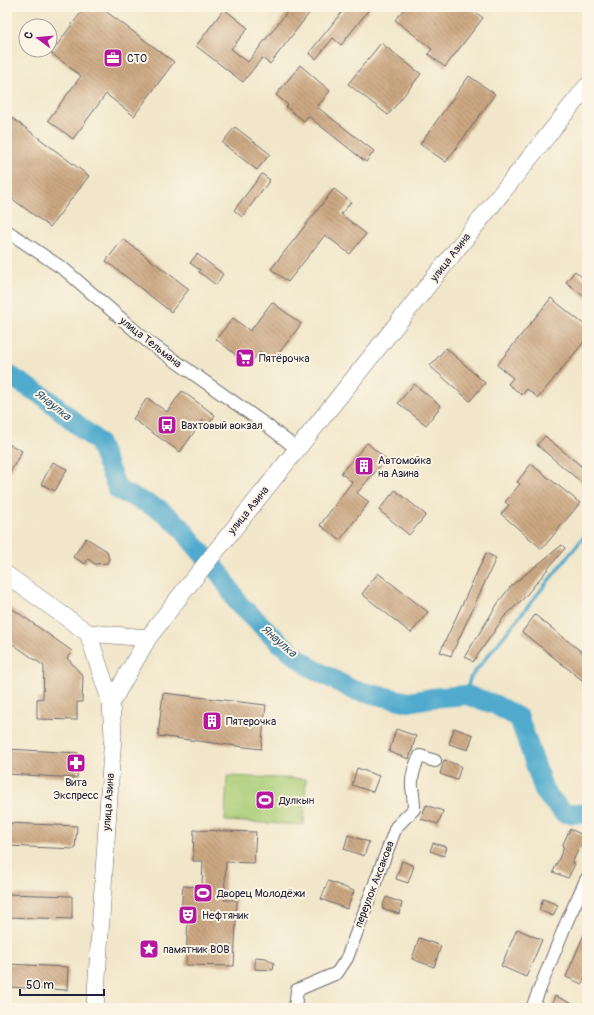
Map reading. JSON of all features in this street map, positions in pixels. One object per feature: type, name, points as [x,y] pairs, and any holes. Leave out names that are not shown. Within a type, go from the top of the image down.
[{"type":"street","name":"улица Азина","points":[[95,1008],[113,735],[111,703],[148,638],[180,596],[587,86]]},
{"type":"street","name":"улица Тельмана","points":[[7,231],[65,270],[147,341],[269,427],[297,449]]},
{"type":"street","points":[[7,575],[88,633],[148,638]]},
{"type":"street","points":[[88,633],[111,703]]},
{"type":"street","name":"переулок Аксакова","points":[[295,1008],[297,990],[336,972],[347,958],[396,827],[414,809],[415,797],[412,786],[416,762],[420,756],[435,761]]},
{"type":"street","points":[[532,1008],[567,921],[587,878]]},
{"type":"green space","name":"Дулкын","points":[[227,776],[306,779],[304,825],[225,821]]},
{"type":"building","name":"СТО","points":[[85,7],[100,7],[174,62],[134,116],[106,94],[73,139],[48,120],[81,76],[58,58],[58,44]]},
{"type":"building","points":[[291,7],[314,7],[270,64],[262,58],[243,82],[196,46],[224,9],[248,28],[231,49],[248,62]]},
{"type":"building","points":[[346,7],[371,7],[341,45],[333,38],[316,59],[309,53]]},
{"type":"building","points":[[406,7],[469,7],[483,18],[445,67],[428,54],[432,49],[395,20]]},
{"type":"building","points":[[381,43],[421,74],[388,115],[348,84]]},
{"type":"building","points":[[300,65],[330,91],[317,107],[374,151],[366,162],[308,116],[304,121],[286,107],[288,105],[276,95]]},
{"type":"building","points":[[469,76],[495,94],[446,162],[420,144]]},
{"type":"building","points":[[7,114],[89,176],[50,227],[7,195]]},
{"type":"building","points":[[235,127],[270,154],[257,170],[222,143]]},
{"type":"building","points":[[262,174],[270,180],[242,217],[234,210]]},
{"type":"building","points":[[334,189],[351,202],[341,214],[366,234],[350,254],[325,235],[288,282],[271,269]]},
{"type":"building","points":[[123,239],[189,289],[171,312],[106,261]]},
{"type":"building","points":[[197,254],[223,274],[216,285],[190,263]]},
{"type":"building","points":[[575,271],[587,282],[587,299],[566,282]]},
{"type":"building","points":[[551,298],[587,327],[587,338],[538,398],[527,389],[522,395],[508,384],[513,378],[497,365]]},
{"type":"building","points":[[272,302],[301,324],[273,361],[260,351],[249,365],[216,339],[233,318],[250,331]]},
{"type":"building","points":[[446,348],[485,383],[470,401],[430,366]]},
{"type":"building","points":[[414,384],[441,406],[426,425],[398,403]]},
{"type":"building","name":"Вахтовый вокзал","points":[[182,391],[215,415],[209,425],[203,420],[180,452],[133,419],[147,398],[167,412]]},
{"type":"building","points":[[545,436],[587,471],[587,487],[537,445]]},
{"type":"building","points":[[7,443],[22,451],[7,478]]},
{"type":"building","points":[[367,443],[386,459],[357,493],[369,502],[340,540],[320,525],[352,482],[341,473]]},
{"type":"building","points":[[53,462],[67,469],[55,491],[41,484]]},
{"type":"building","points":[[531,464],[580,503],[542,549],[501,514],[509,505],[505,502],[520,484],[517,482]]},
{"type":"building","points":[[395,490],[426,515],[409,535],[379,510]]},
{"type":"building","points":[[86,538],[107,551],[109,559],[107,563],[95,564],[88,559],[85,564],[73,557]]},
{"type":"building","points":[[562,545],[565,548],[523,599],[504,617],[473,662],[465,656],[500,600],[511,586]]},
{"type":"building","points":[[486,553],[496,558],[451,656],[440,652]]},
{"type":"building","points":[[378,573],[428,612],[411,633],[362,594]]},
{"type":"building","points":[[7,605],[72,651],[67,658],[83,676],[82,702],[77,702],[77,720],[37,719],[37,699],[43,698],[44,666],[7,640]]},
{"type":"building","points":[[535,615],[587,656],[587,684],[522,632]]},
{"type":"building","name":"Пятерочка","points":[[163,693],[266,705],[261,749],[158,736]]},
{"type":"building","points":[[454,728],[473,735],[468,750],[449,744]]},
{"type":"building","points":[[396,729],[416,736],[409,759],[389,752]]},
{"type":"building","points":[[7,749],[78,753],[77,778],[7,774]]},
{"type":"building","points":[[444,760],[461,766],[457,780],[440,774]]},
{"type":"building","points":[[357,768],[379,776],[373,792],[352,785]]},
{"type":"building","points":[[426,805],[443,811],[438,824],[421,819]]},
{"type":"building","points":[[7,823],[77,826],[75,849],[7,846]]},
{"type":"building","points":[[570,829],[585,836],[572,863],[575,864],[568,878],[553,872]]},
{"type":"building","name":"Дворец Молодёжи","points":[[194,830],[256,832],[254,863],[226,862],[224,900],[237,900],[234,966],[186,965],[188,915],[181,915],[183,886],[202,887],[203,861],[193,861]]},
{"type":"building","points":[[348,835],[369,842],[364,856],[344,849]]},
{"type":"building","points":[[433,843],[447,847],[444,856],[430,851]]},
{"type":"building","points":[[402,861],[414,866],[408,883],[396,879]]},
{"type":"building","points":[[328,881],[354,891],[347,909],[321,899]]},
{"type":"building","points":[[7,894],[72,896],[72,919],[7,917]]},
{"type":"building","points":[[386,897],[402,903],[399,914],[382,908]]},
{"type":"building","points":[[543,899],[558,905],[553,916],[539,910]]},
{"type":"building","points":[[587,927],[587,972],[582,984],[566,977]]},
{"type":"building","points":[[517,929],[542,940],[526,977],[501,966]]},
{"type":"building","points":[[419,938],[441,946],[434,967],[412,959]]},
{"type":"building","points":[[255,957],[266,958],[274,963],[273,970],[255,969]]},
{"type":"building","points":[[7,964],[68,967],[67,990],[7,987]]},
{"type":"building","points":[[555,996],[582,1008],[550,1008]]},
{"type":"waterway","name":"Янаулка","points":[[7,374],[46,398],[98,442],[118,490],[159,509],[179,525],[221,575],[238,603],[280,643],[310,667],[353,690],[409,702],[431,698],[466,695],[494,704],[519,718],[545,793],[564,813],[587,814]]},
{"type":"waterway","points":[[466,695],[470,678],[587,533]]},
{"type":"place","name":"СТО","points":[[113,58]]},
{"type":"place","name":"Пятёрочка","points":[[245,358]]},
{"type":"place","name":"Вахтовый вокзал","points":[[167,425]]},
{"type":"place","name":"Автомойка на Азина","points":[[364,466]]},
{"type":"place","name":"Пятерочка","points":[[212,721]]},
{"type":"place","name":"Вита Экспресс","points":[[76,763]]},
{"type":"place","name":"Дулкын","points":[[265,800]]},
{"type":"place","name":"Дворец Молодёжи","points":[[203,893]]},
{"type":"place","name":"Нефтяник","points":[[188,915]]},
{"type":"place","name":"памятник ВОВ","points":[[149,949]]}]
